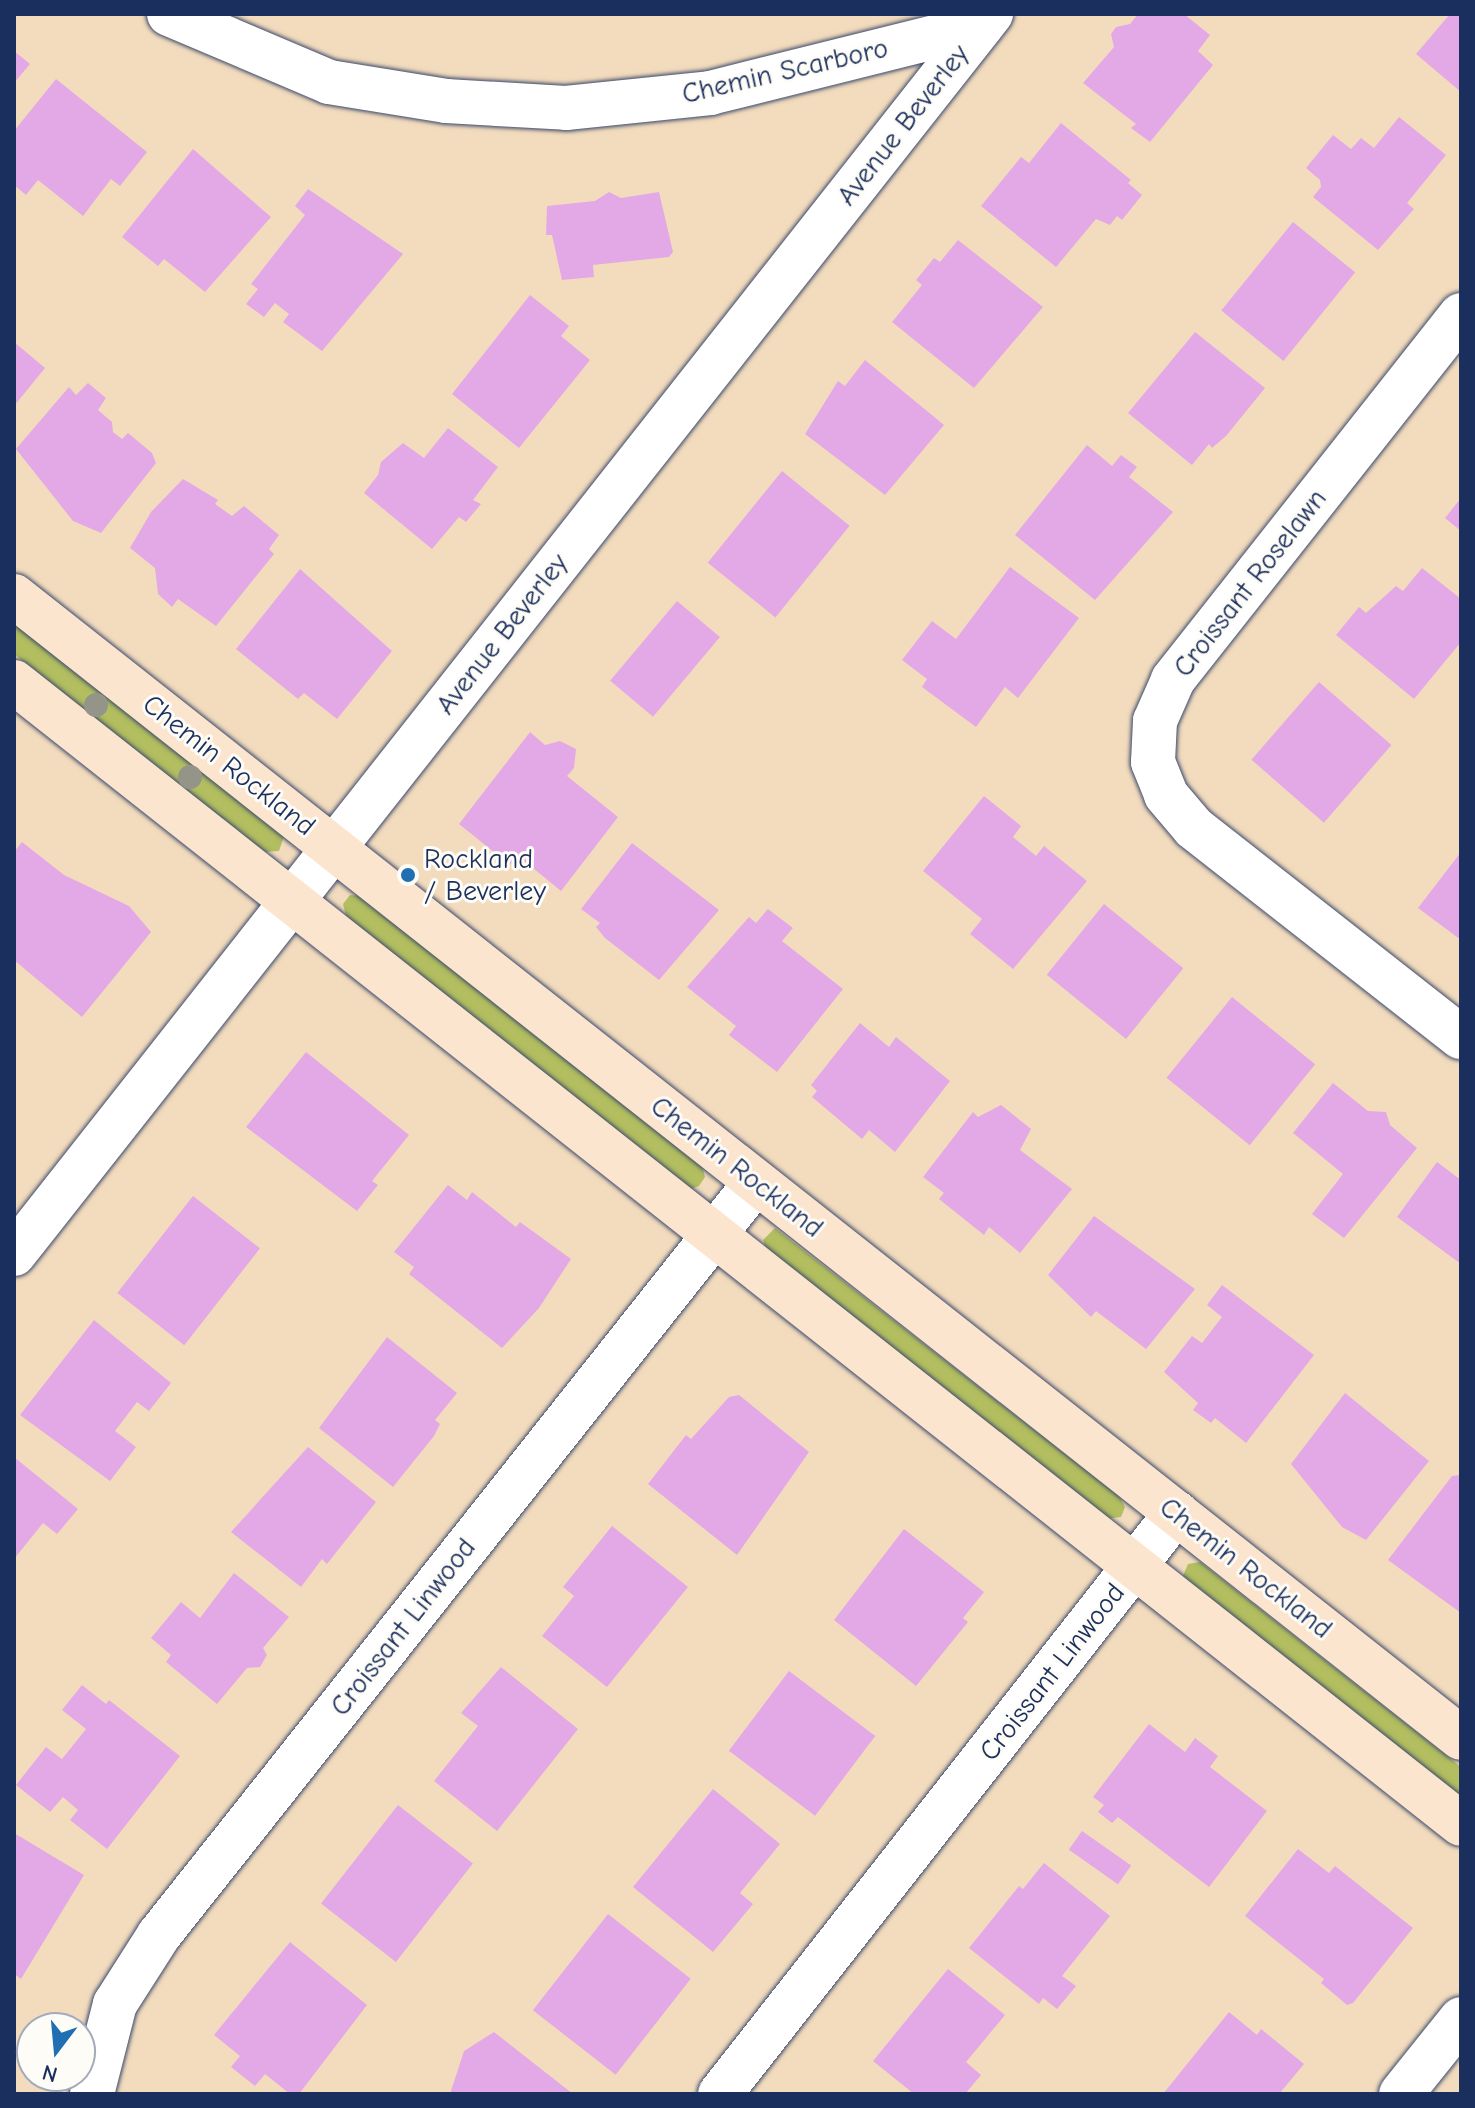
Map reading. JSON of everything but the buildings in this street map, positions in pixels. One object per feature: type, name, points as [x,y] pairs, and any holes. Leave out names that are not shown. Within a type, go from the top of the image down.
[{"type":"street","name":"Chemin Scarboro","points":[[169,14],[329,82],[446,101],[566,108],[710,93],[986,20]]},
{"type":"street","name":"Avenue Beverley","points":[[14,1254],[986,20]]},
{"type":"street","name":"Croissant Roselawn","points":[[1461,315],[1173,680],[1155,721],[1153,762],[1166,795],[1194,828],[1461,1037]]},
{"type":"street","name":"Chemin Rockland","points":[[14,596],[1461,1738]]},
{"type":"street","points":[[14,682],[1461,1824]]},
{"type":"street","name":"Croissant Linwood","points":[[92,2094],[115,2004],[159,1935],[756,1182]]},
{"type":"street","name":"Croissant Linwood","points":[[720,2094],[1176,1513]]},
{"type":"street","points":[[1401,2094],[1461,2019]]},
{"type":"green space","points":[[14,622],[284,836],[279,851],[264,852],[14,654]]},
{"type":"green space","points":[[350,895],[361,896],[702,1165],[705,1177],[699,1186],[691,1189],[346,916],[343,904]]},
{"type":"green space","points":[[775,1228],[1119,1496],[1125,1507],[1121,1517],[1104,1519],[767,1251],[763,1240]]},
{"type":"green space","points":[[1200,1562],[1461,1767],[1461,1800],[1183,1576],[1188,1564]]},
{"type":"place","name":"Rockland / Beverley","points":[[408,875]]}]
